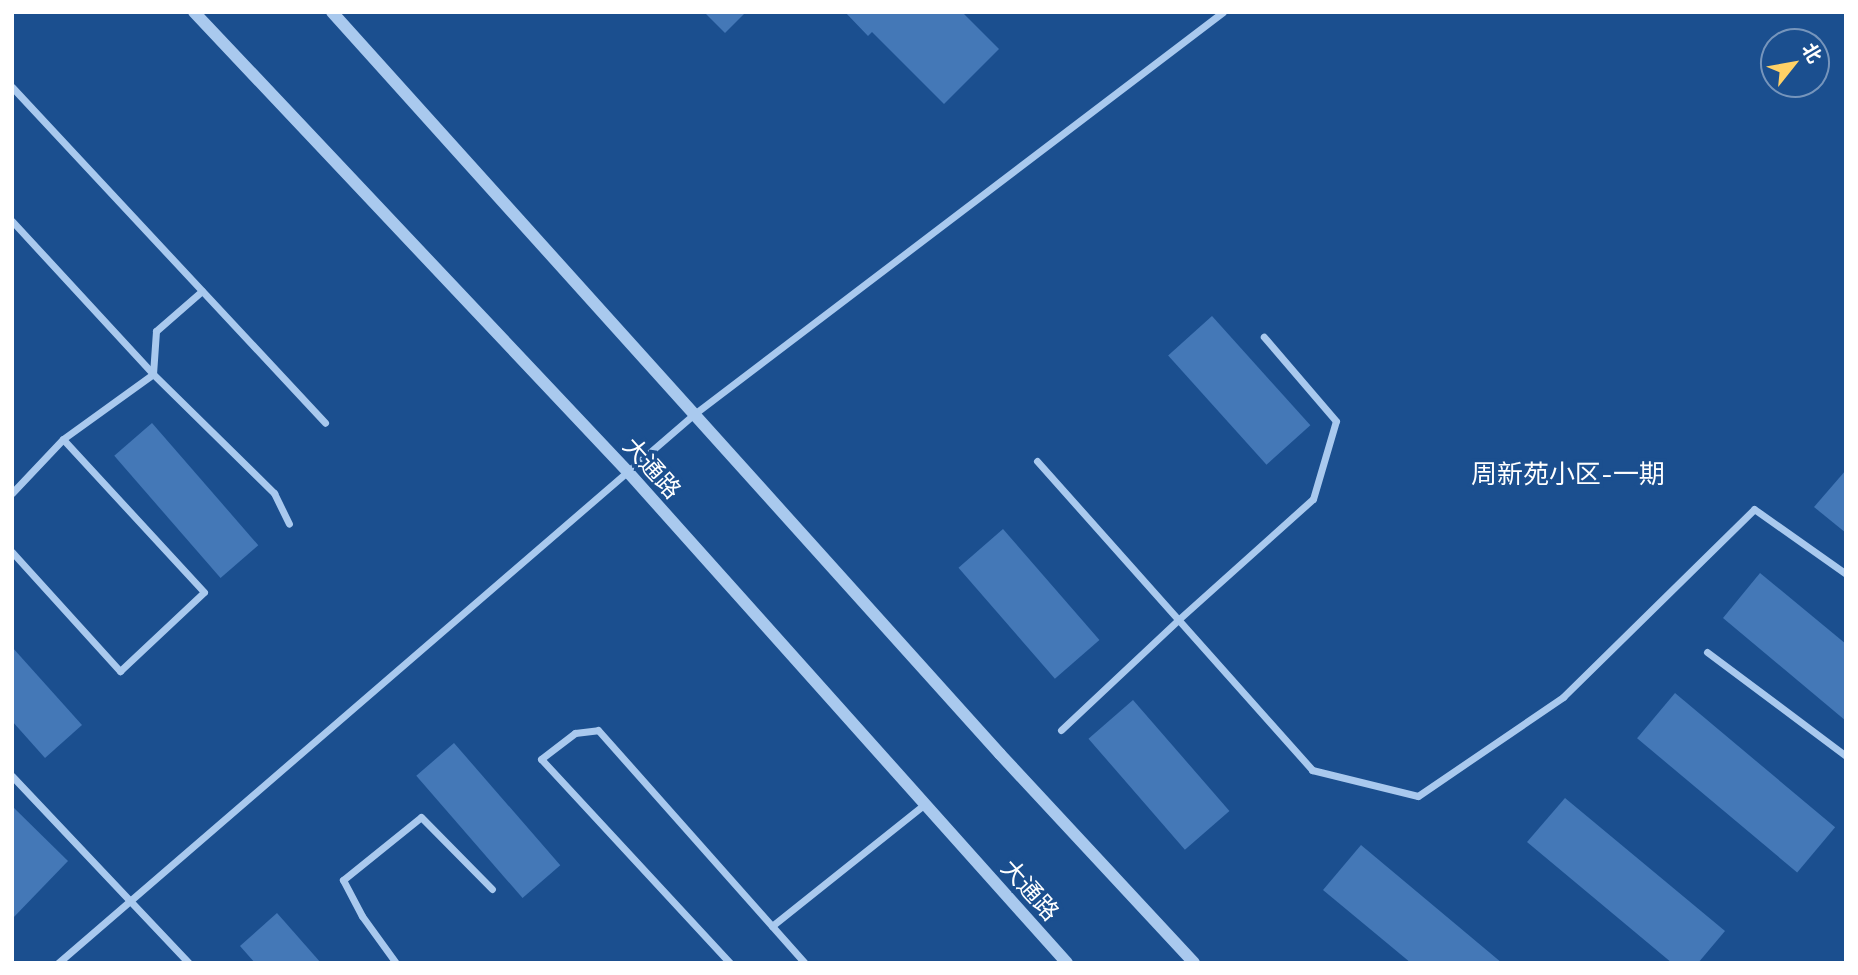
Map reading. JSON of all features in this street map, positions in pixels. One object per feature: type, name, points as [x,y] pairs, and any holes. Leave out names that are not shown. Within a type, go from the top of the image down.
[{"type":"street","name":"大通路","points":[[194,12],[629,473],[1067,963]]},
{"type":"street","points":[[332,12],[1000,754],[1194,963]]},
{"type":"street","points":[[58,963],[694,415],[1223,12]]},
{"type":"street","points":[[12,87],[325,423]]},
{"type":"street","points":[[12,221],[153,374],[274,493],[289,524]]},
{"type":"street","points":[[153,374],[156,331],[202,291]]},
{"type":"street","points":[[1061,730],[1313,499],[1336,421],[1264,337]]},
{"type":"street","points":[[12,492],[63,439],[153,374]]},
{"type":"street","points":[[12,552],[120,671],[204,592],[63,439]]},
{"type":"street","points":[[1037,461],[1311,770],[1419,796],[1563,697],[1754,509],[1846,574]]},
{"type":"street","points":[[1707,652],[1846,757]]},
{"type":"street","points":[[730,963],[541,759],[575,733],[598,730],[805,963]]},
{"type":"street","points":[[12,776],[189,963]]},
{"type":"street","points":[[772,926],[925,804]]},
{"type":"street","points":[[396,963],[362,916],[343,880],[421,817],[492,890]]},
{"type":"building","points":[[704,12],[746,12],[725,33]]},
{"type":"building","points":[[845,12],[962,12],[999,49],[944,104],[872,32],[868,36]]},
{"type":"building","points":[[1212,316],[1310,425],[1267,465],[1168,355]]},
{"type":"building","points":[[152,423],[258,545],[221,578],[114,456]]},
{"type":"building","points":[[1846,470],[1846,533],[1814,507]]},
{"type":"building","points":[[1003,529],[1099,640],[1055,679],[958,568]]},
{"type":"building","points":[[1760,573],[1846,644],[1846,721],[1723,618]]},
{"type":"building","points":[[12,647],[82,725],[45,758],[12,721]]},
{"type":"building","points":[[1675,693],[1835,827],[1797,873],[1637,738]]},
{"type":"building","points":[[1133,700],[1229,811],[1185,850],[1088,739]]},
{"type":"building","points":[[454,743],[560,865],[523,898],[416,776]]},
{"type":"building","points":[[1565,798],[1725,931],[1698,963],[1672,963],[1527,842]]},
{"type":"building","points":[[12,806],[68,861],[12,919]]},
{"type":"building","points":[[1361,845],[1502,963],[1411,963],[1323,890]]},
{"type":"building","points":[[277,913],[321,963],[255,963],[240,946]]},
{"type":"district","name":"周新苑小区-一期","points":[[1568,475]]}]
